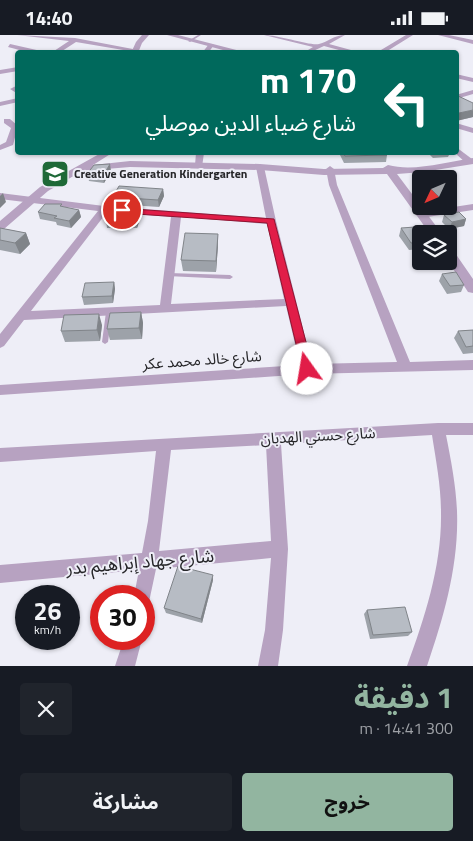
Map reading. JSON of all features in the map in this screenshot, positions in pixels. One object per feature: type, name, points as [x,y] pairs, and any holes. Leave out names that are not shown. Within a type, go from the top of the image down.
[{"type":"street","points":[[20,35],[75,40],[129,50]]},
{"type":"street","points":[[24,50],[7,47],[26,35]]},
{"type":"street","points":[[135,50],[146,35]]},
{"type":"street","points":[[162,35],[191,40]]},
{"type":"street","points":[[170,35],[191,40],[211,49]]},
{"type":"street","points":[[267,35],[344,50]]},
{"type":"street","points":[[312,50],[342,35]]},
{"type":"street","points":[[384,50],[410,35]]},
{"type":"street","points":[[441,35],[473,42]]},
{"type":"street","points":[[59,50],[75,40]]},
{"type":"street","points":[[0,72],[15,70]]},
{"type":"street","points":[[459,77],[473,80]]},
{"type":"street","points":[[459,96],[473,92]]},
{"type":"street","points":[[459,98],[473,103]]},
{"type":"street","points":[[0,100],[15,99]]},
{"type":"street","points":[[0,104],[15,100]]},
{"type":"street","points":[[0,148],[10,143],[15,129],[7,121]]},
{"type":"street","points":[[459,126],[473,131]]},
{"type":"street","points":[[459,151],[471,161]]},
{"type":"street","points":[[86,166],[103,155]]},
{"type":"street","points":[[0,227],[55,181],[108,155]]},
{"type":"street","points":[[116,155],[118,160],[130,164]]},
{"type":"street","points":[[199,165],[200,155]]},
{"type":"street","points":[[98,161],[130,164]]},
{"type":"street","points":[[86,166],[130,164],[199,165],[354,170],[429,167],[471,161]]},
{"type":"street","points":[[260,167],[271,221],[307,369]]},
{"type":"street","points":[[391,169],[412,201]]},
{"type":"street","points":[[327,170],[327,179],[333,185],[406,368]]},
{"type":"street","points":[[0,195],[34,198],[104,209],[271,221]]},
{"type":"street","points":[[458,209],[473,207]]},
{"type":"street","points":[[0,343],[104,209]]},
{"type":"street","points":[[165,309],[176,215]]},
{"type":"street","points":[[421,215],[429,225]]},
{"type":"street","points":[[457,262],[469,275],[473,289]]},
{"type":"street","points":[[22,316],[292,302]]},
{"type":"street","name":"شارع خالد محمد عكر","points":[[0,390],[307,369],[473,365]]},
{"type":"street","points":[[417,666],[431,626],[446,555],[449,513],[445,468],[438,429]]},
{"type":"street","name":"شارع حسني الهدبان","points":[[0,455],[164,444],[438,429],[473,429]]},
{"type":"street","points":[[268,666],[274,630],[280,549],[273,439]]},
{"type":"street","points":[[145,585],[150,561],[164,444]]},
{"type":"street","name":"شارع جهاد إبراهيم بدر","points":[[0,574],[280,549]]},
{"type":"street","points":[[126,666],[130,650]]},
{"type":"lane","points":[[191,40],[200,35]]},
{"type":"lane","points":[[169,275],[230,277]]},
{"type":"lane","points":[[105,342],[110,312]]},
{"type":"building","points":[[459,96],[473,103],[473,110],[459,113]]},
{"type":"building","points":[[344,155],[387,155],[345,156]]},
{"type":"building","points":[[110,164],[103,176],[87,174],[94,165]]},
{"type":"building","points":[[119,186],[163,189],[158,200],[113,197]]},
{"type":"building","points":[[45,204],[62,204],[60,206],[79,210],[69,221],[38,212]]},
{"type":"building","points":[[109,211],[138,212],[136,221],[106,220]]},
{"type":"building","points":[[458,212],[466,219],[452,222],[444,215],[458,215]]},
{"type":"building","points":[[412,227],[412,243],[411,243],[401,228]]},
{"type":"building","points":[[0,228],[26,233],[15,243],[0,240]]},
{"type":"building","points":[[185,233],[218,234],[216,261],[181,260]]},
{"type":"building","points":[[456,272],[464,285],[450,286],[442,274]]},
{"type":"building","points":[[114,282],[112,296],[82,297],[85,283]]},
{"type":"building","points":[[141,312],[139,328],[107,329],[110,313]]},
{"type":"building","points":[[99,314],[97,330],[61,331],[64,315]]},
{"type":"building","points":[[473,330],[473,346],[466,347],[458,331]]},
{"type":"building","points":[[178,566],[213,575],[201,619],[164,608]]},
{"type":"building","points":[[405,607],[412,632],[373,635],[367,610]]},
{"type":"place","name":"Creative Generation Kindergarten","points":[[55,174]]},
{"type":"route","points":[[122,210],[271,221],[307,369]]}]
